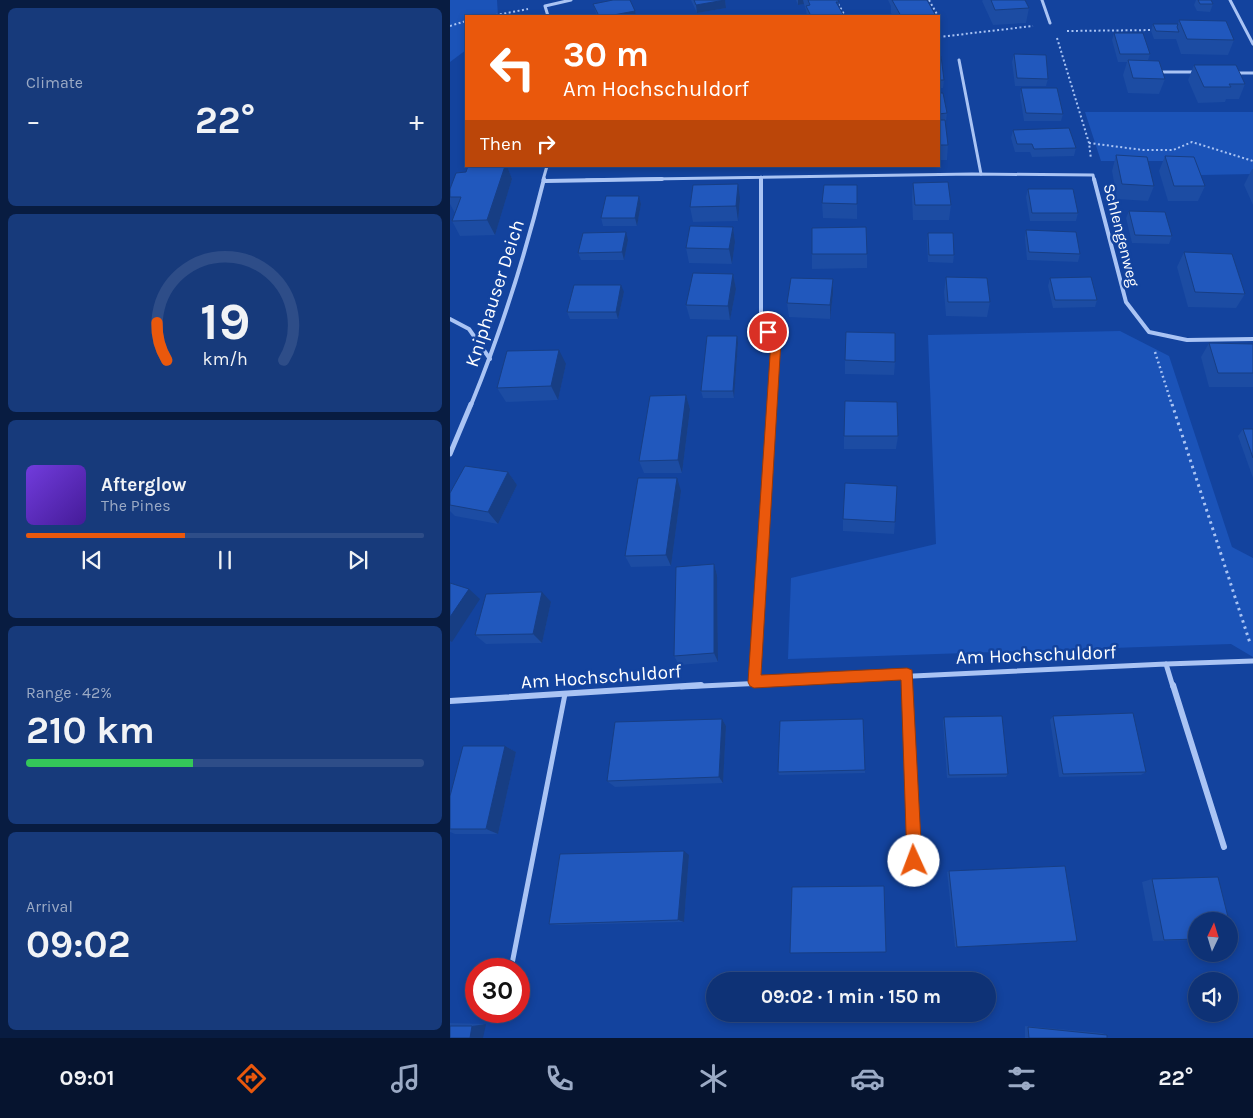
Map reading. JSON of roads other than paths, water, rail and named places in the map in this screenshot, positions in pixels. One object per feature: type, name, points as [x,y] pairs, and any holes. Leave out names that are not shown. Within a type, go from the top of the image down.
[{"type":"street","points":[[548,15],[545,6],[571,0]]},
{"type":"street","points":[[1042,0],[1050,23]]},
{"type":"street","points":[[1230,0],[1253,44]]},
{"type":"street","points":[[959,60],[981,174]]},
{"type":"street","points":[[1156,72],[1205,72]]},
{"type":"street","points":[[1224,72],[1253,73]]},
{"type":"street","name":"Kniphauser Deich","points":[[450,454],[490,359],[545,182],[548,167]]},
{"type":"street","name":"Schlengenweg","points":[[545,182],[981,174],[1093,175],[1126,302],[1148,332],[1187,340],[1253,339]]},
{"type":"street","points":[[754,682],[776,340],[760,323],[762,177]]},
{"type":"street","points":[[450,320],[469,329],[490,359]]},
{"type":"street","name":"Am Hochschuldorf","points":[[450,701],[907,674],[1253,661]]},
{"type":"street","points":[[1166,664],[1224,847]]},
{"type":"street","points":[[907,674],[914,861]]},
{"type":"lane","points":[[513,958],[566,694]]}]
